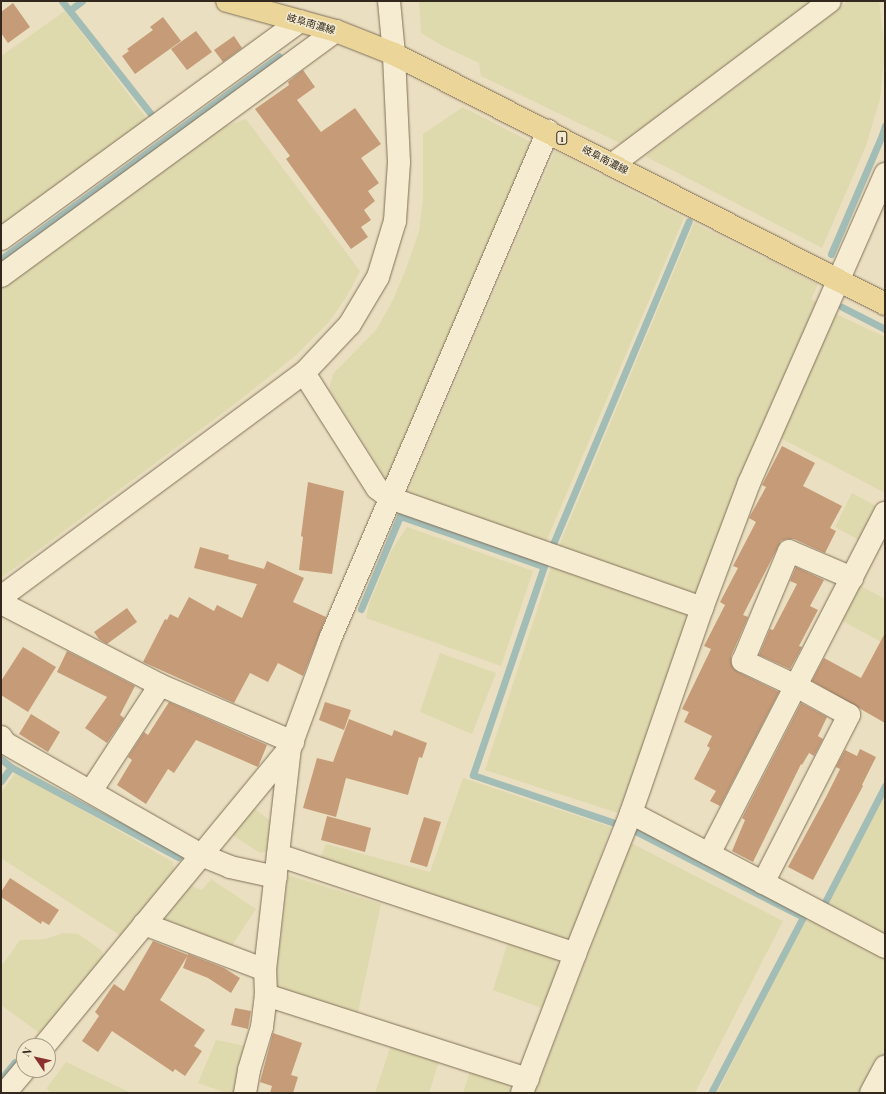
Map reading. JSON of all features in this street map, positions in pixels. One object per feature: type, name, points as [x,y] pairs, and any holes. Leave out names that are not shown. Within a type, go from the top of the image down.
[{"type":"main road","name":"岐阜南濃線","points":[[227,1],[336,31],[394,54],[613,164],[885,304]]},
{"type":"street","points":[[1,597],[304,373],[350,324],[378,277],[395,221],[399,162],[394,54],[389,1]]},
{"type":"street","points":[[613,164],[830,1]]},
{"type":"street","points":[[1,239],[300,21]]},
{"type":"street","points":[[1,276],[336,31]]},
{"type":"street","points":[[245,1093],[249,1070],[262,1027],[266,995],[265,970],[292,745],[330,639],[548,131]]},
{"type":"street","points":[[266,995],[525,1086],[574,954],[631,813],[702,608],[749,483],[885,174]]},
{"type":"street","points":[[304,373],[377,488],[390,498],[702,608]]},
{"type":"street","points":[[709,854],[885,513]]},
{"type":"street","points":[[763,883],[849,716],[796,686],[743,661],[789,551],[852,578]]},
{"type":"street","points":[[1,604],[160,685],[292,745]]},
{"type":"street","points":[[91,791],[160,685]]},
{"type":"street","points":[[1,737],[5,743],[202,855],[230,867],[276,877]]},
{"type":"street","points":[[51,1038],[292,745]]},
{"type":"street","points":[[631,813],[885,947]]},
{"type":"street","points":[[278,855],[574,954]]},
{"type":"street","points":[[144,924],[265,970]]},
{"type":"street","points":[[871,1093],[885,1067]]},
{"type":"street","points":[[5,1093],[17,1078]]},
{"type":"shaded area","points":[[419,1],[817,1],[624,145],[481,76],[479,63],[441,45],[421,33]]},
{"type":"shaded area","points":[[848,1],[879,1],[885,49],[880,99],[866,146],[822,248],[645,156]]},
{"type":"shaded area","points":[[65,11],[150,123],[1,231],[1,56]]},
{"type":"shaded area","points":[[463,107],[535,144],[392,477],[386,479],[329,389],[333,374],[376,330],[393,300],[407,266],[419,232],[423,197],[423,134]]},
{"type":"shaded area","points":[[246,119],[360,271],[347,296],[329,322],[294,357],[235,404],[1,578],[1,288],[222,127]]},
{"type":"shaded area","points":[[555,151],[684,218],[545,544],[411,497],[408,491]]},
{"type":"shaded area","points":[[694,223],[818,284],[811,299],[819,304],[699,591],[690,596],[558,548]]},
{"type":"shaded area","points":[[836,314],[885,337],[885,493],[777,436]]},
{"type":"shaded area","points":[[852,493],[878,507],[861,541],[835,527]]},
{"type":"shaded area","points":[[407,527],[533,571],[501,666],[366,618],[369,604],[391,551]]},
{"type":"shaded area","points":[[552,564],[685,612],[690,620],[618,813],[485,770]]},
{"type":"shaded area","points":[[855,583],[885,599],[885,644],[837,618]]},
{"type":"shaded area","points":[[440,653],[496,673],[472,734],[420,712]]},
{"type":"shaded area","points":[[16,772],[173,862],[174,871],[121,936],[1,858],[1,793]]},
{"type":"shaded area","points":[[463,778],[611,827],[570,939],[563,942],[320,859],[326,844],[430,872]]},
{"type":"shaded area","points":[[885,794],[885,938],[827,907]]},
{"type":"shaded area","points":[[253,807],[272,822],[269,851],[260,853],[231,834]]},
{"type":"shaded area","points":[[631,843],[783,921],[695,1093],[535,1093]]},
{"type":"shaded area","points":[[288,875],[381,904],[357,1017],[285,994],[275,984]]},
{"type":"shaded area","points":[[211,879],[256,909],[229,950],[160,920],[189,885],[202,890]]},
{"type":"shaded area","points":[[807,916],[885,956],[885,1052],[864,1093],[717,1093]]},
{"type":"shaded area","points":[[63,933],[78,934],[101,950],[105,958],[42,1035],[1,1005],[1,967],[20,940],[45,939]]},
{"type":"shaded area","points":[[508,942],[556,959],[559,968],[544,1009],[493,990]]},
{"type":"shaded area","points":[[216,1040],[245,1046],[233,1093],[226,1093],[198,1083]]},
{"type":"shaded area","points":[[391,1045],[439,1061],[429,1093],[375,1093]]},
{"type":"shaded area","points":[[66,1062],[131,1093],[53,1093],[46,1089],[54,1078],[56,1078],[56,1076]]},
{"type":"shaded area","points":[[470,1071],[508,1084],[511,1093],[463,1093]]},
{"type":"building","points":[[13,3],[30,27],[8,43],[1,33],[1,12]]},
{"type":"building","points":[[163,17],[181,41],[135,74],[122,56],[129,51],[127,49],[153,30],[150,27]]},
{"type":"building","points":[[196,31],[212,52],[187,70],[171,49]]},
{"type":"building","points":[[234,36],[242,48],[223,62],[214,50]]},
{"type":"building","points":[[303,70],[315,87],[297,100],[321,132],[355,108],[381,144],[361,158],[379,183],[368,191],[375,201],[364,210],[371,220],[361,227],[368,237],[351,249],[286,159],[290,156],[255,109],[289,85],[288,82]]},
{"type":"building","points":[[782,446],[815,463],[803,486],[842,506],[830,528],[836,531],[825,553],[794,539],[781,541],[743,615],[748,617],[731,656],[733,668],[738,672],[779,692],[720,806],[710,801],[716,791],[694,779],[710,748],[707,746],[712,736],[684,722],[689,712],[682,709],[711,649],[704,646],[725,605],[720,602],[738,568],[733,566],[756,522],[749,518],[766,487],[762,485]]},
{"type":"building","points":[[308,482],[344,491],[332,574],[299,570],[303,537],[301,536]]},
{"type":"building","points":[[200,547],[229,555],[228,559],[264,569],[267,561],[304,578],[293,602],[326,617],[303,676],[278,663],[268,682],[250,673],[234,703],[143,662],[165,619],[167,620],[170,614],[178,618],[189,597],[214,611],[217,605],[242,618],[257,584],[194,568]]},
{"type":"building","points":[[796,567],[824,580],[810,606],[818,610],[799,646],[802,647],[790,669],[759,655],[770,629],[773,630],[797,584],[790,581]]},
{"type":"building","points":[[127,608],[137,622],[107,644],[99,639],[94,632]]},
{"type":"building","points":[[885,633],[885,723],[812,681],[824,658],[861,678]]},
{"type":"building","points":[[23,647],[56,667],[28,712],[1,695],[1,681]]},
{"type":"building","points":[[67,651],[135,686],[120,715],[124,718],[107,743],[85,728],[107,697],[57,672]]},
{"type":"building","points":[[169,702],[267,745],[258,767],[196,740],[174,773],[168,769],[146,804],[117,785],[132,760],[128,757],[144,732],[148,735]]},
{"type":"building","points":[[325,702],[351,710],[344,730],[319,720]]},
{"type":"building","points":[[801,703],[827,717],[818,736],[823,739],[814,756],[809,753],[802,765],[801,764],[753,862],[732,851],[745,820],[742,818]]},
{"type":"building","points":[[31,714],[60,732],[48,752],[19,734]]},
{"type":"building","points":[[349,719],[392,736],[394,730],[427,743],[422,758],[419,757],[408,795],[346,778],[336,817],[303,808],[317,758],[333,762]]},
{"type":"building","points":[[860,749],[876,757],[862,785],[863,786],[813,880],[788,867],[840,769],[836,767],[845,750],[857,756]]},
{"type":"building","points":[[327,816],[371,828],[365,852],[321,840]]},
{"type":"building","points":[[424,817],[441,822],[427,867],[410,862]]},
{"type":"building","points":[[10,878],[59,910],[49,925],[42,921],[41,924],[1,897],[1,892]]},
{"type":"building","points":[[153,941],[188,955],[160,1000],[205,1030],[194,1046],[202,1051],[185,1076],[175,1069],[173,1072],[112,1031],[98,1052],[82,1041],[99,1016],[95,1012],[114,984],[124,991]]},
{"type":"building","points":[[188,954],[224,968],[240,978],[231,993],[208,978],[183,968]]},
{"type":"building","points":[[235,1008],[251,1011],[248,1029],[231,1025]]},
{"type":"building","points":[[273,1033],[302,1043],[291,1075],[298,1077],[293,1093],[270,1093],[272,1086],[260,1082]]},
{"type":"waterway","points":[[62,1],[154,118]]},
{"type":"waterway","points":[[70,10],[82,1]]},
{"type":"waterway","points":[[1,259],[279,56]]},
{"type":"waterway","points":[[831,254],[885,125]]},
{"type":"waterway","points":[[553,544],[689,221]]},
{"type":"waterway","points":[[842,307],[885,329]]},
{"type":"waterway","points":[[361,609],[400,516],[543,566]]},
{"type":"waterway","points":[[545,563],[473,775],[615,823]]},
{"type":"waterway","points":[[1,759],[11,767],[178,857]]},
{"type":"waterway","points":[[1,781],[11,767]]},
{"type":"waterway","points":[[825,902],[885,786]]},
{"type":"waterway","points":[[637,832],[803,917],[711,1093]]},
{"type":"waterway","points":[[1,1079],[15,1062]]}]
